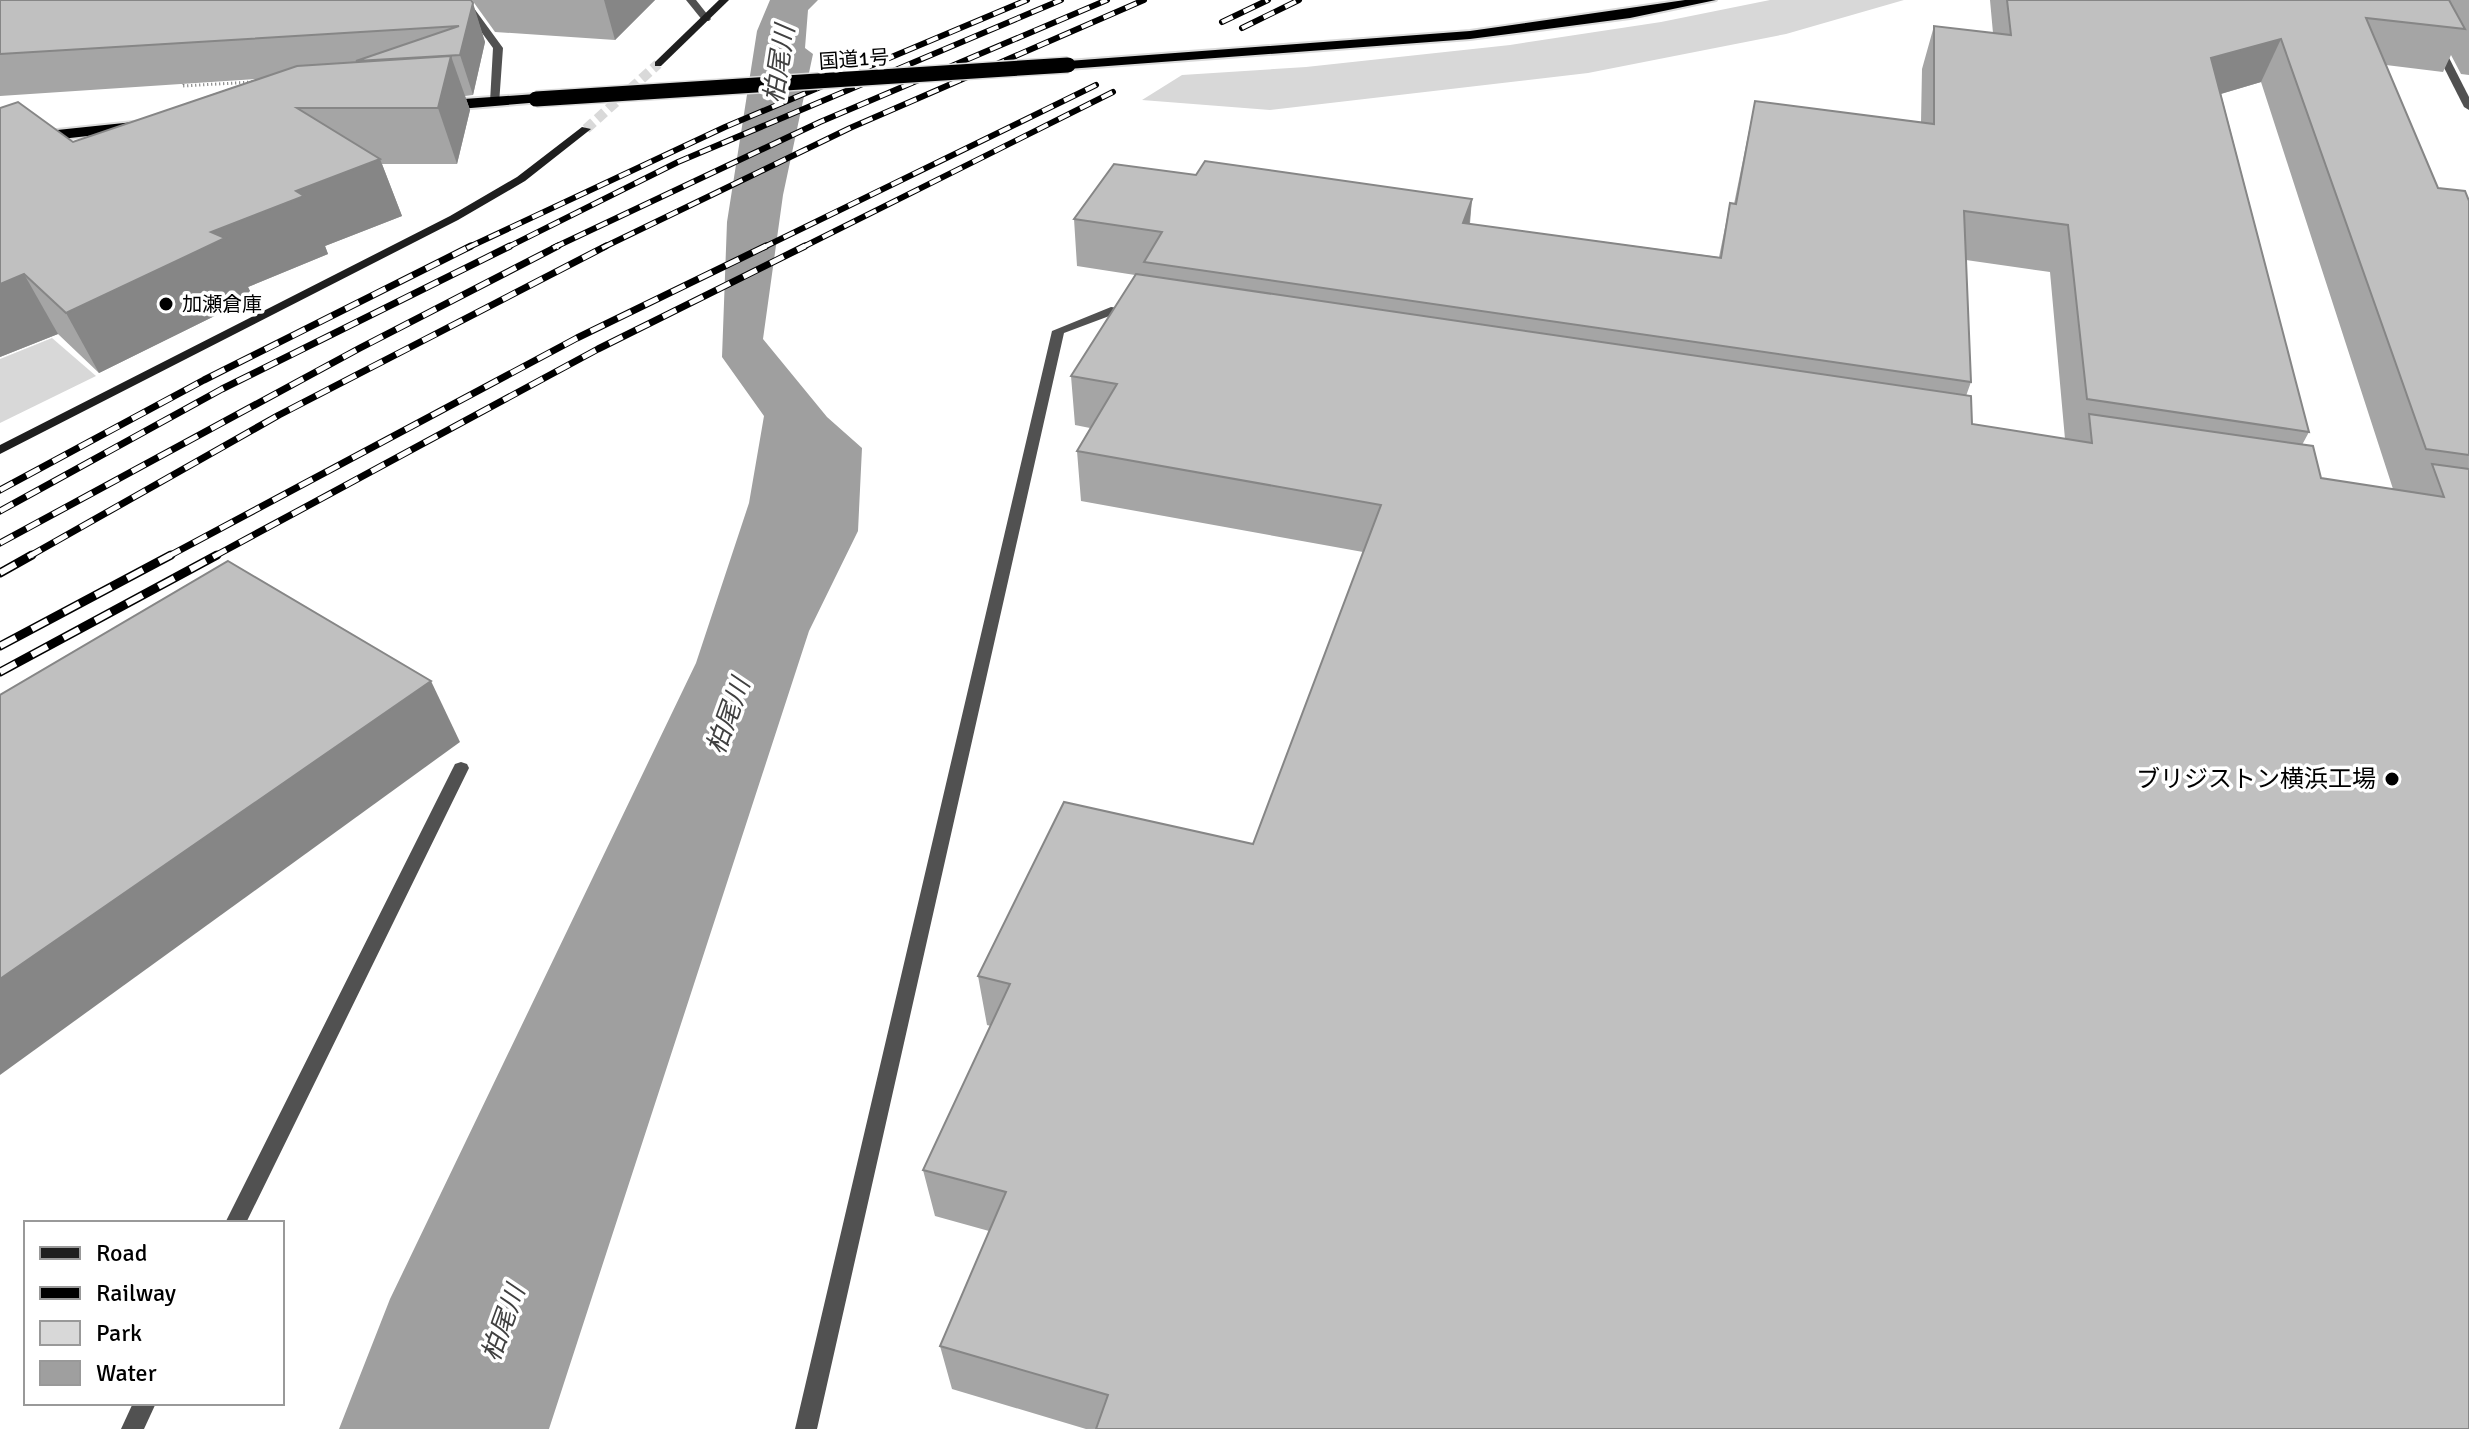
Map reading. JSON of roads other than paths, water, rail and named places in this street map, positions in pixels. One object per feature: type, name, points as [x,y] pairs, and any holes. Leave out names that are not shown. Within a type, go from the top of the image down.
[{"type":"highway","name":"国道1号","points":[[419,107],[1470,36],[1709,0]]},
{"type":"highway","points":[[0,127],[156,120],[0,141]]},
{"type":"street","points":[[463,0],[498,48],[495,102]]},
{"type":"street","points":[[691,0],[706,19]]},
{"type":"street","points":[[658,64],[724,0]]},
{"type":"street","points":[[2428,27],[2469,107]]},
{"type":"street","points":[[0,450],[454,218],[521,179],[586,129]]},
{"type":"street","points":[[806,1429],[1058,331],[1111,311],[1159,318]]},
{"type":"street","points":[[236,1221],[461,768]]},
{"type":"street","points":[[132,1429],[144,1405]]},
{"type":"water","name":"柏尾川","points":[[770,0],[818,0],[808,10],[805,48],[813,54],[783,195],[763,339],[827,417],[862,448],[858,531],[809,631],[549,1429],[339,1429],[390,1299],[696,663],[749,503],[764,416],[722,357],[727,222],[757,31]]},
{"type":"tunnel","points":[[586,129],[658,64]]},
{"type":"railway","points":[[467,248],[725,127],[1027,0]]},
{"type":"railway","points":[[510,246],[678,162],[1061,0]]},
{"type":"railway","points":[[553,248],[820,122],[1107,0]]},
{"type":"railway","points":[[604,247],[850,128],[1144,0]]},
{"type":"railway","points":[[1222,22],[1268,0]]},
{"type":"railway","points":[[1242,28],[1299,0]]},
{"type":"railway","points":[[762,248],[1096,85]]},
{"type":"railway","points":[[805,246],[1113,92]]},
{"type":"railway","points":[[467,248],[471,246]]},
{"type":"railway","points":[[0,511],[222,389],[510,246]]},
{"type":"railway","points":[[506,248],[510,246]]},
{"type":"railway","points":[[0,543],[360,348],[558,246]]},
{"type":"railway","points":[[167,557],[577,338],[766,246]]},
{"type":"railway","points":[[213,557],[598,349],[805,246]]},
{"type":"railway","points":[[801,248],[805,246]]},
{"type":"railway","points":[[28,557],[279,415],[604,247]]},
{"type":"railway","points":[[0,490],[204,380],[467,248]]},
{"type":"railway","points":[[0,573],[32,555]]},
{"type":"railway","points":[[0,646],[171,555]]},
{"type":"railway","points":[[0,672],[217,555]]},
{"type":"place","name":"加瀬倉庫","points":[[166,304]]},
{"type":"place","name":"ブリジストン横浜工場","points":[[2392,779]]}]
